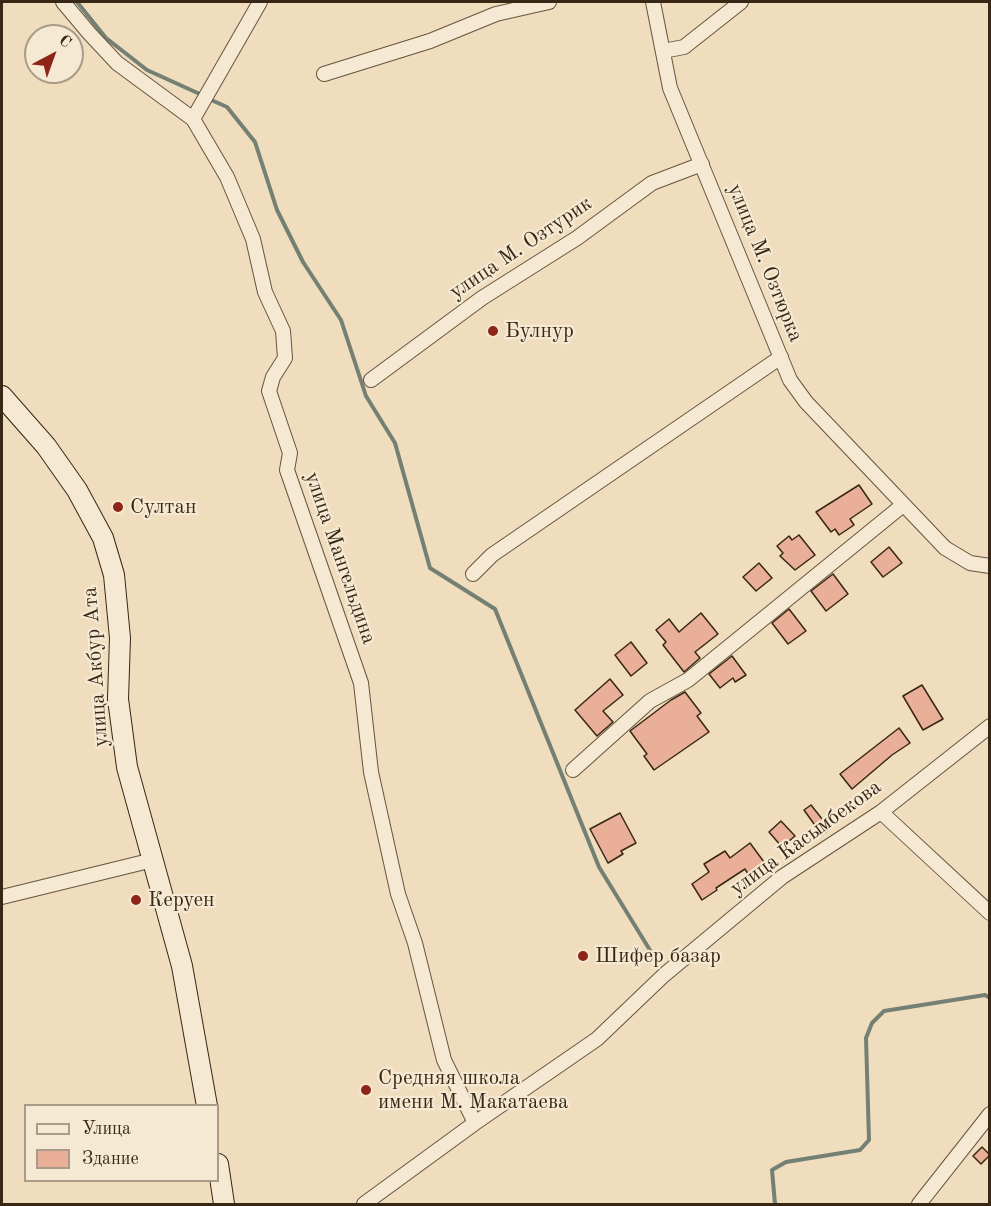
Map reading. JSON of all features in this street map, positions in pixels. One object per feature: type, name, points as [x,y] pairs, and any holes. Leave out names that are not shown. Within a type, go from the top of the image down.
[{"type":"main road","name":"улица Акбур Ата","points":[[2,396],[46,446],[77,490],[106,548],[114,575],[120,639],[118,699],[127,767],[182,966],[207,1104]]},
{"type":"main road","points":[[219,1171],[224,1204]]},
{"type":"street","name":"улица Мангельдина","points":[[63,2],[117,63],[193,119],[227,177],[253,239],[265,292],[283,331],[285,358],[273,377],[268,391],[290,453],[287,471],[361,683],[371,772],[398,894],[415,943],[444,1060],[475,1123]]},
{"type":"street","points":[[193,119],[260,2]]},
{"type":"street","points":[[324,74],[430,41],[496,14],[549,2]]},
{"type":"street","name":"улица М. Озтюрка","points":[[653,2],[670,88],[790,380],[806,402],[945,548],[970,563],[990,566]]},
{"type":"street","points":[[663,51],[684,47],[741,2]]},
{"type":"street","name":"улица М. Озтурик","points":[[371,380],[482,298],[577,238],[652,183],[702,164]]},
{"type":"street","points":[[473,574],[492,555],[781,357]]},
{"type":"street","points":[[573,770],[650,701],[688,680],[903,505]]},
{"type":"street","name":"улица Касымбекова","points":[[364,1204],[475,1123],[597,1039],[664,975],[782,877],[880,812],[990,726]]},
{"type":"street","points":[[880,812],[990,913]]},
{"type":"street","points":[[2,897],[153,860]]},
{"type":"street","points":[[919,1204],[990,1114]]},
{"type":"building","points":[[859,485],[872,504],[850,519],[854,525],[839,535],[835,529],[831,532],[816,512]]},
{"type":"building","points":[[799,535],[815,555],[795,570],[780,556],[783,553],[777,546],[789,536],[792,540]]},
{"type":"building","points":[[889,547],[902,563],[883,577],[871,562]]},
{"type":"building","points":[[759,563],[772,578],[756,591],[743,577]]},
{"type":"building","points":[[833,574],[848,594],[826,611],[811,591]]},
{"type":"building","points":[[789,609],[806,631],[788,644],[772,623]]},
{"type":"building","points":[[701,613],[718,634],[695,652],[700,658],[684,672],[663,645],[666,642],[656,630],[669,619],[679,632]]},
{"type":"building","points":[[631,642],[647,663],[631,676],[615,655]]},
{"type":"building","points":[[732,656],[746,675],[735,682],[733,678],[720,688],[709,674]]},
{"type":"building","points":[[610,679],[623,695],[603,711],[613,722],[597,736],[575,710]]},
{"type":"building","points":[[922,685],[943,719],[923,730],[903,696]]},
{"type":"building","points":[[685,692],[701,713],[697,716],[709,732],[654,770],[644,756],[647,754],[630,731]]},
{"type":"building","points":[[899,728],[910,743],[852,789],[840,774]]},
{"type":"building","points":[[811,805],[830,829],[822,835],[804,810]]},
{"type":"building","points":[[620,813],[636,843],[621,851],[623,854],[608,863],[590,829]]},
{"type":"building","points":[[781,821],[795,836],[782,847],[769,832]]},
{"type":"building","points":[[750,843],[764,862],[748,874],[745,869],[702,900],[692,884],[709,872],[704,864],[725,851],[730,858]]},
{"type":"building","points":[[982,1147],[990,1155],[981,1164],[973,1156]]},
{"type":"waterway","points":[[77,2],[106,38],[147,70],[202,95]]},
{"type":"waterway","points":[[209,99],[227,107],[255,142],[277,210],[303,262],[341,320],[366,396],[395,443],[430,568],[495,609],[599,867],[656,960]]},
{"type":"waterway","points":[[775,1204],[772,1170],[786,1162],[860,1150],[869,1140],[866,1038],[872,1023],[884,1011],[985,995],[990,998]]},
{"type":"place","name":"Булнур","points":[[493,331]]},
{"type":"place","name":"Султан","points":[[118,507]]},
{"type":"place","name":"Керуен","points":[[136,900]]},
{"type":"place","name":"Шифер базар","points":[[583,956]]},
{"type":"place","name":"Средняя школа имени М. Макатаева","points":[[366,1090]]}]
